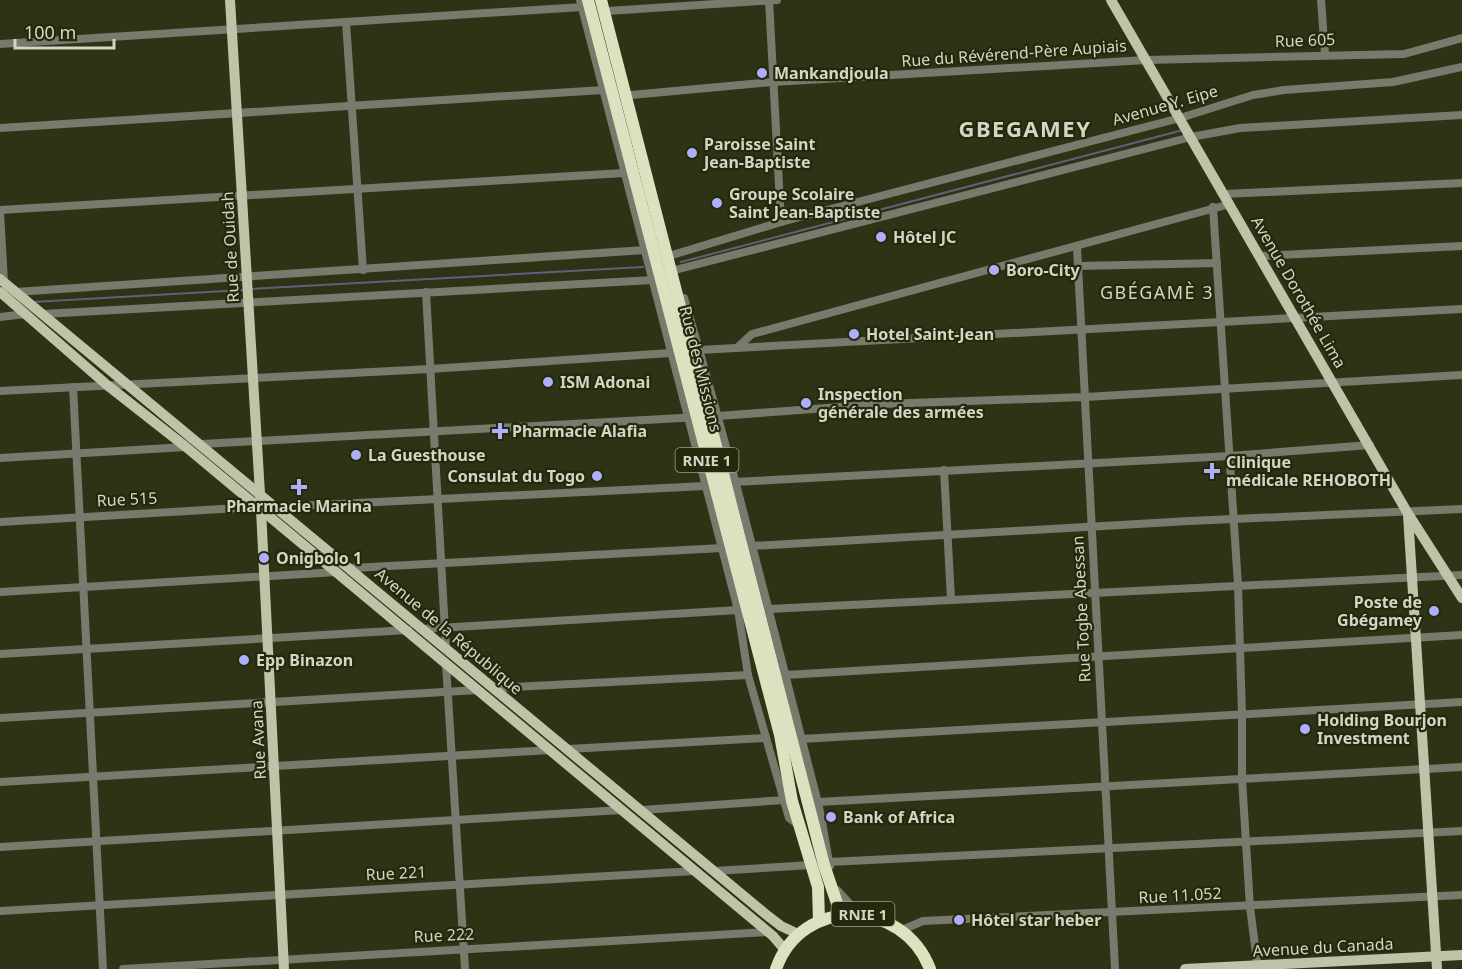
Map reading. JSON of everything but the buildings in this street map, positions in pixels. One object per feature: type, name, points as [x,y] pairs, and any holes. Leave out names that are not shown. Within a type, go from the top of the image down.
[{"type":"highway","name":"Rue des Missions","points":[[583,2],[703,417],[824,865],[841,915]]},
{"type":"highway","name":"Rue des Missions","points":[[604,4],[799,825],[820,898],[819,921]]},
{"type":"highway","name":"RNIE 1","points":[[776,969],[785,950],[798,934],[819,921],[841,915],[859,914],[881,919],[902,930],[920,949],[930,969]]},
{"type":"main road","name":"Rue de Ouidah","points":[[230,0],[260,493],[259,508]]},
{"type":"main road","name":"Avenue Dorothée Lima","points":[[1111,0],[1407,512],[1462,598]]},
{"type":"main road","name":"Avenue de la République","points":[[1,284],[43,314],[202,444],[352,568],[446,650],[569,749],[781,926],[798,934]]},
{"type":"main road","name":"Avenue de la République","points":[[1,284],[25,314],[107,385],[186,447],[551,750],[767,932],[785,950]]},
{"type":"main road","name":"Rue Avana","points":[[259,508],[284,964]]},
{"type":"main road","points":[[1407,512],[1437,969]]},
{"type":"main road","name":"Avenue du Canada","points":[[1185,969],[1462,955]]},
{"type":"street","points":[[769,0],[781,222]]},
{"type":"street","points":[[777,0],[604,4],[632,95],[675,270],[699,350],[705,486],[738,610],[748,675],[790,820],[799,825]]},
{"type":"street","points":[[1321,0],[1325,54]]},
{"type":"street","points":[[0,44],[346,22],[583,2],[603,90],[671,353],[734,482],[818,802],[829,862],[839,895],[859,914]]},
{"type":"street","points":[[346,22],[363,270]]},
{"type":"street","name":"Rue 605","points":[[1146,60],[1325,54],[1404,54],[1462,38]]},
{"type":"street","name":"Rue du Révérend-Père Aupiais","points":[[632,95],[773,82],[1146,60]]},
{"type":"street","name":"Avenue Y. Eipe","points":[[672,255],[781,222],[1180,118],[1268,92],[1393,82],[1462,67]]},
{"type":"street","points":[[0,128],[603,90]]},
{"type":"street","points":[[675,270],[1191,137],[1240,128],[1462,115]]},
{"type":"street","points":[[1,284],[0,211],[624,173]]},
{"type":"street","points":[[1224,194],[1462,183]]},
{"type":"street","points":[[738,347],[752,334],[1230,204]]},
{"type":"street","points":[[1214,207],[1238,585],[1242,779],[1250,907],[1258,967]]},
{"type":"street","points":[[1260,256],[1462,246]]},
{"type":"street","name":"Rue Togbe Abessan","points":[[1077,247],[1115,969]]},
{"type":"street","points":[[15,292],[645,250]]},
{"type":"street","points":[[1078,266],[1217,262]]},
{"type":"street","points":[[43,314],[653,280]]},
{"type":"street","points":[[426,292],[446,650]]},
{"type":"street","points":[[699,350],[1462,309]]},
{"type":"street","points":[[0,326],[4,316],[25,314]]},
{"type":"street","points":[[0,391],[430,369],[671,353]]},
{"type":"street","points":[[202,444],[703,417],[882,404],[1085,397],[1224,387],[1462,375]]},
{"type":"street","points":[[73,387],[103,969]]},
{"type":"street","points":[[734,482],[1230,456],[1370,446]]},
{"type":"street","points":[[0,458],[186,447]]},
{"type":"street","points":[[944,470],[951,599]]},
{"type":"street","points":[[276,507],[705,486]]},
{"type":"street","name":"Rue 515","points":[[0,522],[259,508]]},
{"type":"street","points":[[752,546],[1234,519],[1462,509]]},
{"type":"street","points":[[352,568],[722,548]]},
{"type":"street","points":[[0,592],[337,572]]},
{"type":"street","points":[[768,609],[1462,575]]},
{"type":"street","points":[[0,654],[738,610]]},
{"type":"street","points":[[785,675],[1462,635]]},
{"type":"street","points":[[446,664],[465,969]]},
{"type":"street","points":[[493,688],[748,675]]},
{"type":"street","points":[[0,718],[478,690]]},
{"type":"street","points":[[801,739],[1462,702]]},
{"type":"street","points":[[569,749],[766,738]]},
{"type":"street","points":[[0,782],[551,750]]},
{"type":"street","points":[[818,802],[1424,771],[1462,767]]},
{"type":"street","points":[[642,810],[785,800]]},
{"type":"street","points":[[0,847],[622,810]]},
{"type":"street","points":[[829,862],[1462,831]]},
{"type":"street","points":[[714,871],[811,865]]},
{"type":"street","name":"Rue 221","points":[[0,910],[695,871]]},
{"type":"street","name":"Rue 11.052","points":[[902,930],[923,921],[1112,914],[1462,895]]},
{"type":"street","name":"Rue 222","points":[[123,969],[284,964],[464,949],[767,932]]},
{"type":"waterway","points":[[681,262],[1183,130]]},
{"type":"waterway","points":[[251,289],[643,267]]},
{"type":"waterway","points":[[33,302],[243,290]]},
{"type":"place","name":"Mankandjoula","points":[[762,73]]},
{"type":"place","name":"Paroisse Saint Jean-Baptiste","points":[[692,153]]},
{"type":"place","name":"Groupe Scolaire Saint Jean-Baptiste","points":[[717,203]]},
{"type":"place","name":"Hôtel JC","points":[[881,237]]},
{"type":"place","name":"Boro-City","points":[[994,270]]},
{"type":"place","name":"Hotel Saint-Jean","points":[[854,334]]},
{"type":"place","name":"ISM Adonai","points":[[548,382]]},
{"type":"place","name":"Inspection générale des armées","points":[[806,403]]},
{"type":"place","name":"Pharmacie Alafia","points":[[500,431]]},
{"type":"place","name":"La Guesthouse","points":[[356,455]]},
{"type":"place","name":"Clinique médicale REHOBOTH","points":[[1212,471]]},
{"type":"place","name":"Consulat du Togo","points":[[597,476]]},
{"type":"place","name":"Pharmacie Marina","points":[[299,487]]},
{"type":"place","name":"Onigbolo 1","points":[[264,558]]},
{"type":"place","name":"Poste de Gbégamey","points":[[1434,611]]},
{"type":"place","name":"Epp Binazon","points":[[244,660]]},
{"type":"place","name":"Holding Bourjon Investment","points":[[1305,729]]},
{"type":"place","name":"Bank of Africa","points":[[831,817]]},
{"type":"place","name":"Hôtel star heber","points":[[959,920]]},
{"type":"district","name":"GBEGAMEY","points":[[1025,128]]},
{"type":"district","name":"GBÉGAMÈ 3","points":[[1157,292]]}]
